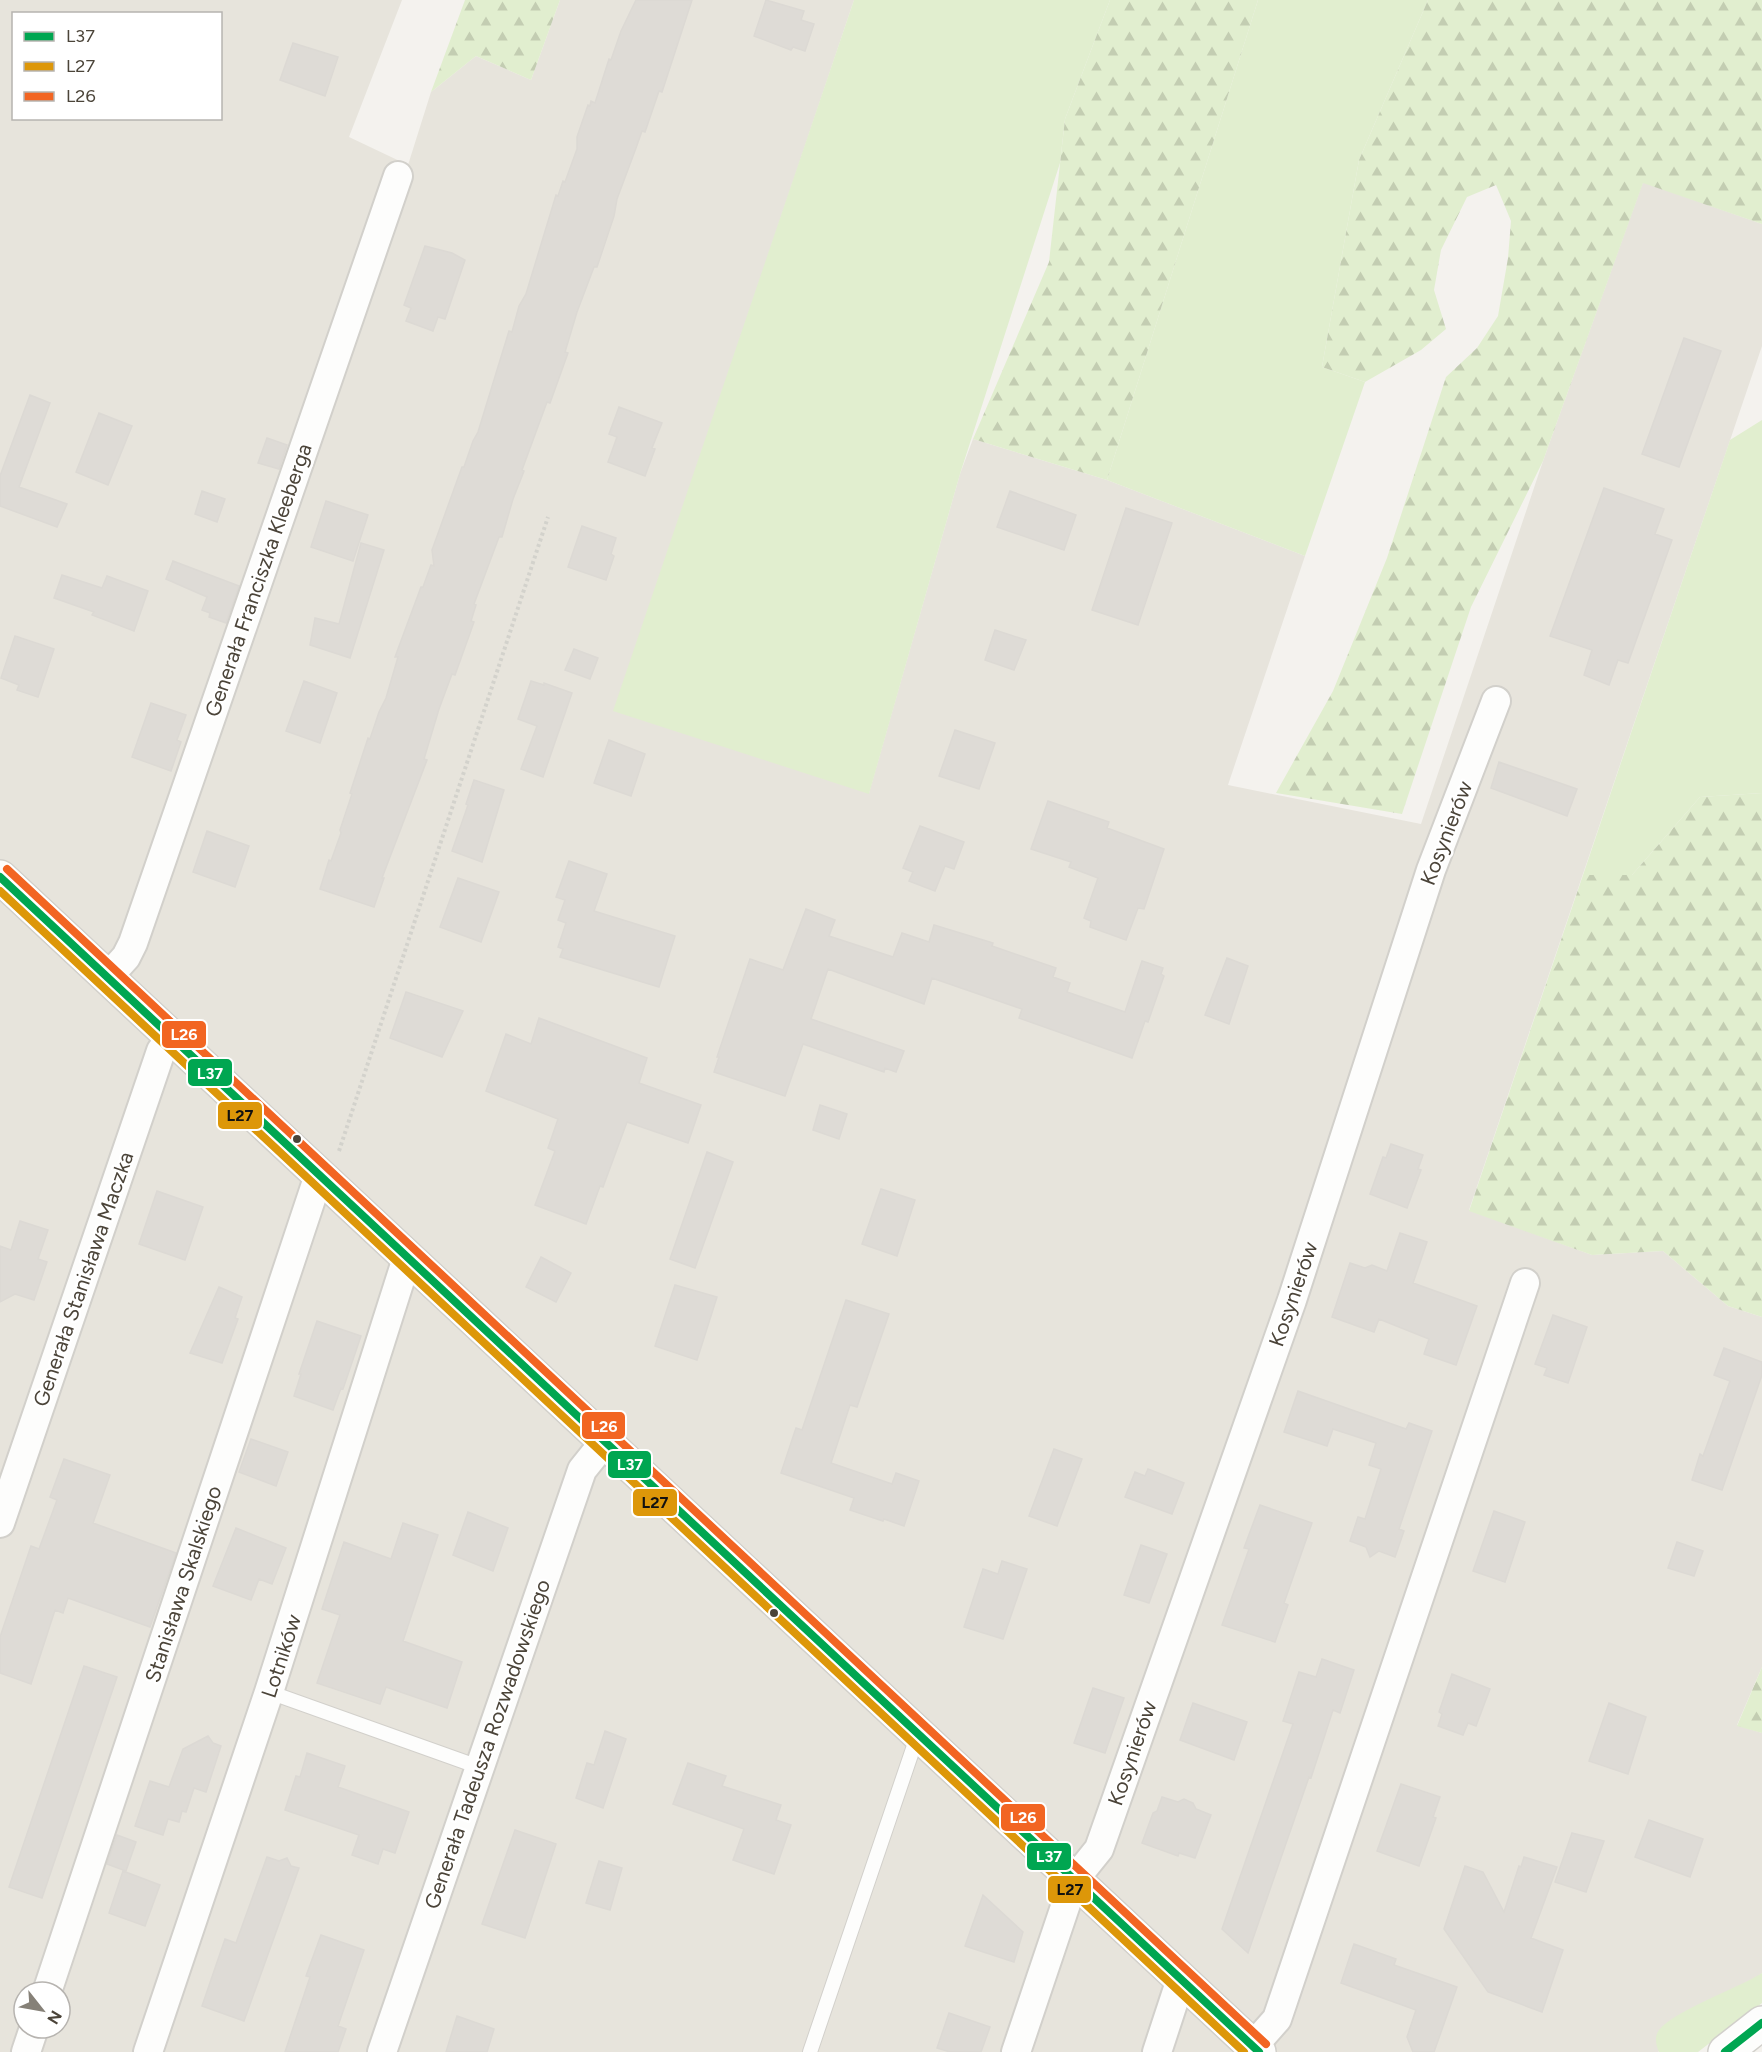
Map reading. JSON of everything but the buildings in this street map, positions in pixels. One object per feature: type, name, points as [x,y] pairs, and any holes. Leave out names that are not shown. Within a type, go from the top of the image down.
[{"type":"street","name":"Generała Franciszka Kleeberga","points":[[107,978],[126,957],[133,943],[398,176]]},
{"type":"street","name":"Kosynierów","points":[[1074,1880],[1099,1849],[1292,1300],[1431,870],[1496,701]]},
{"type":"street","points":[[0,877],[1256,2049],[1277,2019],[1525,1283]]},
{"type":"street","name":"Generała Stanisława Maczka","points":[[0,1523],[161,1051],[172,1038]]},
{"type":"street","name":"Stanisława Skalskiego","points":[[51,1980],[323,1179]]},
{"type":"street","name":"Lotników","points":[[148,2052],[269,1692],[407,1258]]},
{"type":"street","name":"Generała Tadeusza Rozwadowskiego","points":[[382,2052],[478,1767],[582,1470],[606,1444]]},
{"type":"street","points":[[1016,2052],[1074,1880]]},
{"type":"street","points":[[1157,2052],[1182,1979]]},
{"type":"street","points":[[1725,2052],[1762,2023]]},
{"type":"lane","points":[[269,1692],[478,1767]]},
{"type":"lane","points":[[810,2052],[918,1734]]},
{"type":"path","points":[[323,1179],[548,517]]},
{"type":"shaded area","points":[[0,0],[402,0],[349,137],[408,165],[431,92],[476,56],[531,80],[560,0],[854,0],[711,425],[869,793],[960,474],[973,439],[1107,480],[1305,556],[1228,785],[1421,824],[1543,461],[1643,182],[1762,224],[1762,346],[1469,1210],[1592,1255],[1663,1251],[1728,1306],[1762,1317],[1762,1667],[1737,1725],[1762,1733],[1762,1973],[1658,2052],[0,2052]]},
{"type":"green space","points":[[465,0],[560,0],[531,80],[476,56],[431,92]]},
{"type":"green space","points":[[854,0],[1110,0],[1065,119],[1060,163],[960,474],[869,794],[613,711]]},
{"type":"green space","points":[[1110,0],[1258,0],[1107,480],[973,439],[1049,262],[1065,119]]},
{"type":"green space","points":[[1258,0],[1428,0],[1359,160],[1322,367],[1365,382],[1305,556],[1107,480]]},
{"type":"green space","points":[[1428,0],[1762,0],[1762,224],[1643,183],[1543,461],[1471,607],[1402,814],[1276,793],[1333,691],[1387,558],[1446,377],[1477,348],[1498,316],[1508,258],[1511,221],[1496,185],[1467,197],[1441,250],[1434,290],[1446,329],[1421,350],[1365,382],[1322,367],[1359,160]]},
{"type":"green space","points":[[1762,420],[1762,793],[1700,797],[1632,875],[1583,875],[1730,440]]},
{"type":"green space","points":[[1762,793],[1762,1317],[1728,1306],[1663,1251],[1592,1255],[1469,1211],[1583,875],[1632,875],[1700,797]]},
{"type":"green space","points":[[1762,1667],[1762,1733],[1737,1726]]},
{"type":"green space","points":[[1762,1973],[1762,2003],[1698,2052],[1659,2052],[1656,2035],[1667,2022],[1692,2007]]},
{"type":"transit line","name":"L26","points":[[7,869],[1266,2044]]},
{"type":"transit line","name":"L37","points":[[0,877],[1259,2052]]},
{"type":"transit line","name":"L27","points":[[0,891],[1244,2052]]},
{"type":"transit line","name":"L37","points":[[1725,2052],[1762,2023]]}]
